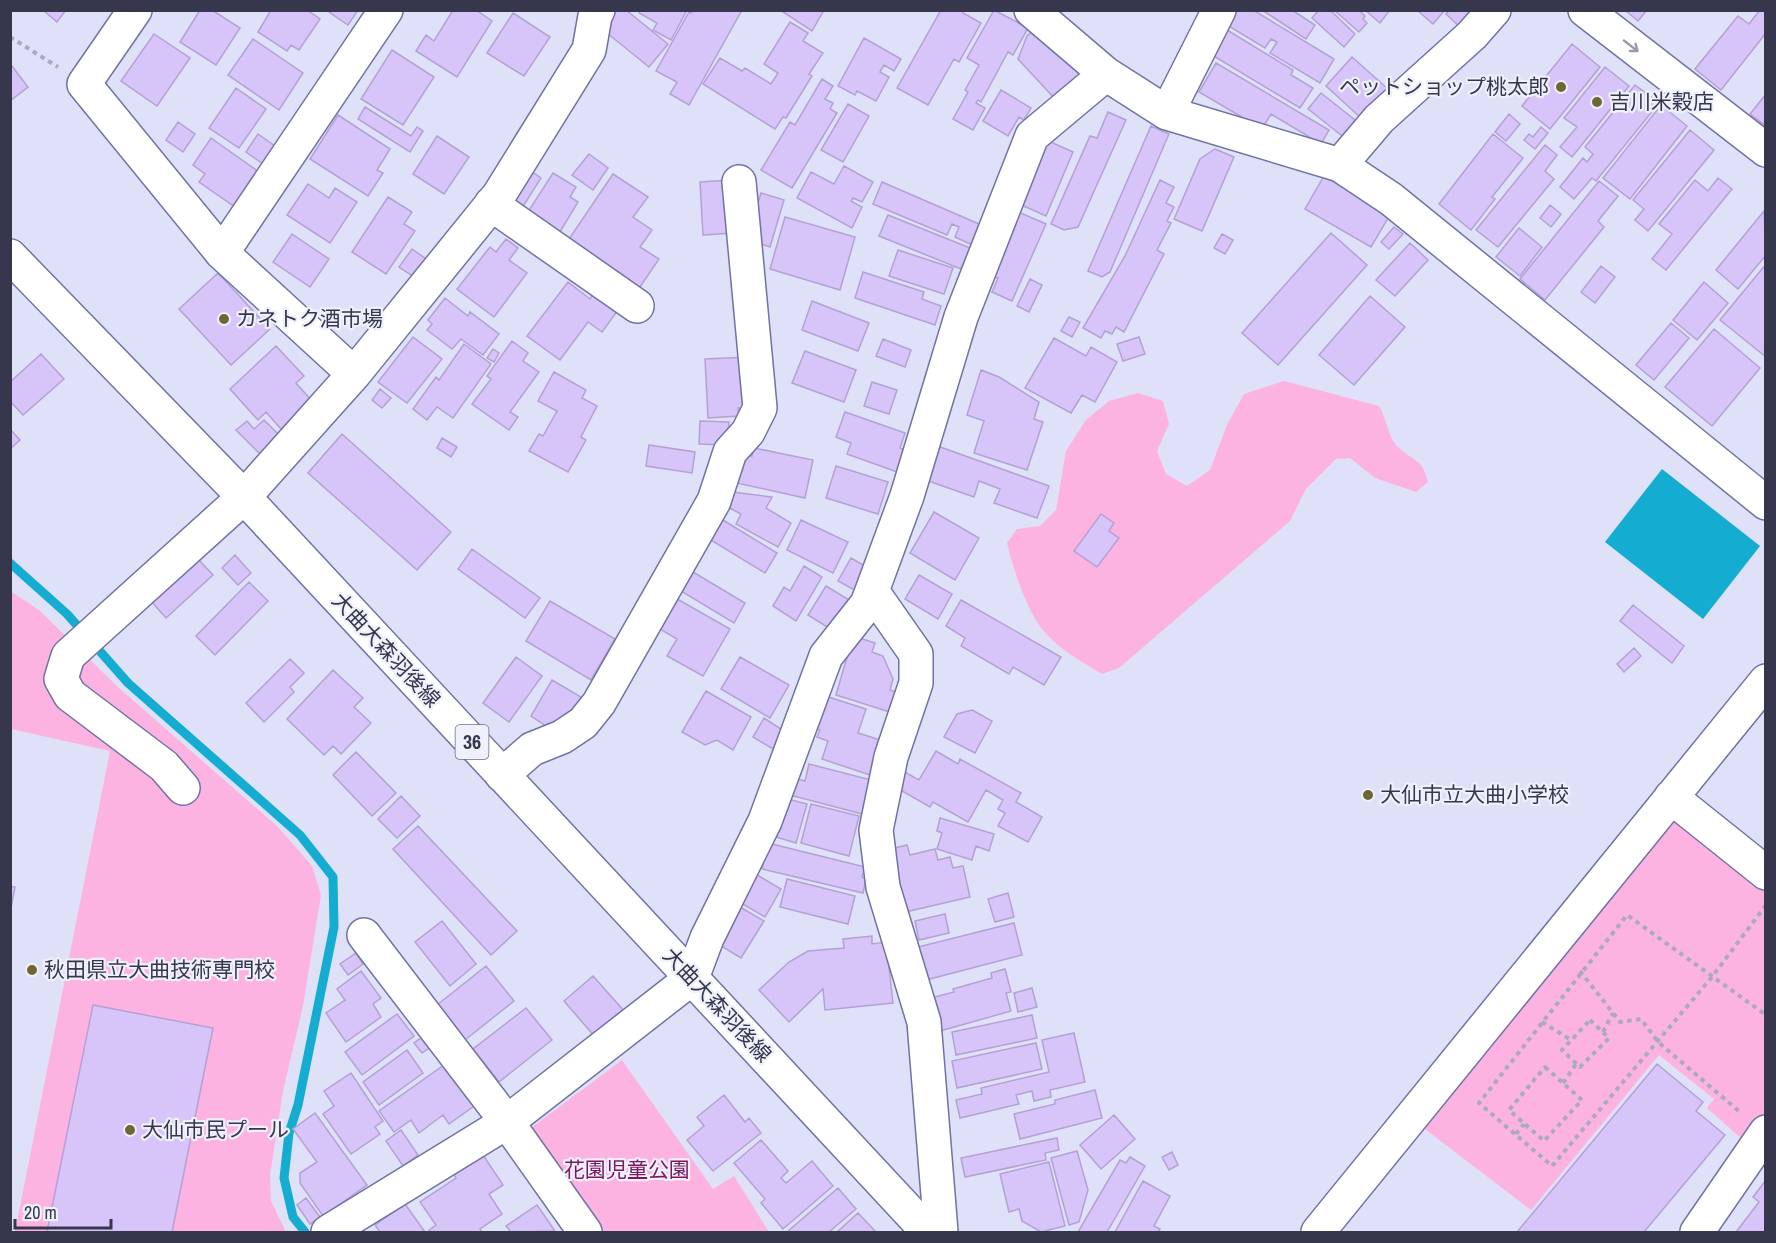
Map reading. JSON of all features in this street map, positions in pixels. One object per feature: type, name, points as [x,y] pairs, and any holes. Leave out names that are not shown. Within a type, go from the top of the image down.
[{"type":"street","points":[[135,10],[84,84],[222,253],[354,374]]},
{"type":"street","points":[[222,253],[386,10]]},
{"type":"street","points":[[183,788],[164,766],[70,695],[61,679],[68,656],[244,497],[354,374],[491,204],[589,50],[598,10]]},
{"type":"street","points":[[1031,10],[1106,74],[1167,113],[1340,165],[1391,199],[1766,503]]},
{"type":"street","points":[[1167,113],[1219,10]]},
{"type":"street","points":[[1340,165],[1379,119],[1472,35],[1494,10]]},
{"type":"street","points":[[1585,10],[1766,150]]},
{"type":"street","points":[[328,1233],[507,1122],[692,978],[707,938],[765,821],[826,656],[867,604],[908,496],[961,317],[1032,136],[1106,74]]},
{"type":"street","points":[[502,775],[532,749],[562,737],[583,723],[599,703],[714,501],[730,452],[748,432],[760,408],[738,182]]},
{"type":"street","points":[[491,204],[637,306]]},
{"type":"street","name":"大曲大森羽後線","points":[[10,256],[244,497],[928,1233]]},
{"type":"street","points":[[872,591],[916,654],[916,683],[891,757],[876,830],[883,887],[924,1022],[941,1233]]},
{"type":"street","points":[[1318,1233],[1766,681]]},
{"type":"street","points":[[1671,797],[1766,873]]},
{"type":"street","points":[[364,935],[507,1122],[585,1233]]},
{"type":"street","points":[[1697,1233],[1765,1132]]},
{"type":"path","points":[[10,37],[84,84]]},
{"type":"path","points":[[1766,905],[1712,977],[1552,1166],[1479,1103],[1627,915],[1712,977],[1766,1015]]},
{"type":"path","points":[[1556,940],[1620,1022],[1641,1019],[1658,1042],[1765,1132]]},
{"type":"path","points":[[1603,1032],[1613,1013]]},
{"type":"path","points":[[1590,1020],[1609,1038],[1580,1067],[1562,1050],[1571,1040],[1590,1020]]},
{"type":"path","points":[[1542,1022],[1571,1040]]},
{"type":"path","points":[[1563,1083],[1576,1064]]},
{"type":"path","points":[[1545,1067],[1582,1100],[1544,1141],[1524,1124],[1509,1110],[1545,1067]]},
{"type":"path","points":[[1516,1134],[1524,1124]]},
{"type":"green space","points":[[1284,381],[1379,406],[1393,441],[1419,463],[1428,482],[1416,492],[1375,478],[1350,458],[1336,459],[1306,489],[1290,521],[1119,668],[1102,674],[1055,643],[1036,621],[1025,600],[1007,543],[1017,529],[1040,526],[1056,510],[1066,451],[1086,420],[1109,401],[1138,393],[1163,401],[1169,424],[1157,451],[1166,474],[1187,486],[1210,470],[1227,425],[1244,394]]},
{"type":"green space","points":[[10,591],[39,610],[119,688],[278,827],[312,866],[321,895],[303,1006],[283,1091],[270,1175],[271,1201],[286,1232],[15,1232],[110,751],[11,729]]},
{"type":"green space","points":[[1670,811],[1765,887],[1765,1112],[1743,1140],[1707,1108],[1714,1099],[1659,1055],[1531,1210],[1417,1123]]},
{"type":"green space","name":"花園児童公園","points":[[622,1060],[713,1189],[734,1176],[769,1232],[598,1232],[527,1131]]},
{"type":"water","points":[[1662,469],[1760,546],[1703,619],[1605,542]]},
{"type":"building","points":[[43,10],[66,10],[57,22]]},
{"type":"building","points":[[200,10],[212,10],[240,28],[216,65],[180,42]]},
{"type":"building","points":[[271,10],[307,10],[320,19],[299,50],[291,45],[287,51],[258,32]]},
{"type":"building","points":[[326,10],[358,10],[348,25]]},
{"type":"building","points":[[453,10],[476,10],[492,21],[457,77],[416,51],[426,35],[434,41]]},
{"type":"building","points":[[617,10],[626,10],[668,44],[649,67],[602,29]]},
{"type":"building","points":[[640,10],[687,10],[671,40],[653,30],[657,23],[639,13]]},
{"type":"building","points":[[693,10],[742,10],[689,105],[670,94],[677,82],[656,71],[689,12]]},
{"type":"building","points":[[780,10],[824,10],[812,31]]},
{"type":"building","points":[[941,10],[965,10],[963,13],[981,23],[959,62],[954,59],[928,105],[897,88]]},
{"type":"building","points":[[994,10],[1028,28],[1013,55],[1008,52],[981,102],[978,100],[976,103],[985,108],[973,130],[953,119],[968,92],[965,90],[979,65],[967,58]]},
{"type":"building","points":[[1235,10],[1253,10],[1334,59],[1320,83],[1270,53],[1277,42],[1271,39],[1265,48],[1227,25]]},
{"type":"building","points":[[1262,10],[1292,10],[1315,25],[1306,39]]},
{"type":"building","points":[[1319,10],[1330,10],[1355,34],[1344,47],[1312,18]]},
{"type":"building","points":[[1334,10],[1359,10],[1365,16],[1363,19],[1367,23],[1359,32]]},
{"type":"building","points":[[1365,10],[1390,10],[1380,23]]},
{"type":"building","points":[[1417,10],[1445,10],[1433,24]]},
{"type":"building","points":[[1449,10],[1480,10],[1463,30],[1446,14]]},
{"type":"building","points":[[1625,10],[1647,10],[1638,21]]},
{"type":"building","points":[[1760,10],[1766,10],[1766,33],[1721,90],[1695,69],[1738,16],[1749,24]]},
{"type":"building","points":[[513,13],[550,37],[524,76],[487,53]]},
{"type":"building","points":[[790,22],[808,33],[803,41],[823,53],[809,74],[812,76],[786,118],[783,117],[775,129],[703,84],[720,58],[742,71],[745,68],[771,84],[778,73],[764,64]]},
{"type":"building","points":[[1039,25],[1083,73],[1055,99],[1018,59],[1027,36]]},
{"type":"building","points":[[1227,30],[1293,70],[1291,75],[1313,88],[1300,108],[1212,55]]},
{"type":"building","points":[[154,34],[190,58],[157,106],[121,81]]},
{"type":"building","points":[[864,38],[901,59],[894,71],[884,65],[880,72],[889,77],[876,101],[857,91],[855,95],[838,86]]},
{"type":"building","points":[[253,39],[303,73],[279,110],[228,75]]},
{"type":"building","name":"ペットショップ桃太郎","points":[[1572,44],[1600,67],[1550,129],[1522,106]]},
{"type":"building","points":[[392,50],[434,77],[403,125],[361,99]]},
{"type":"building","points":[[1352,57],[1388,89],[1362,119],[1326,86]]},
{"type":"building","points":[[1216,63],[1329,130],[1321,144],[1271,114],[1262,129],[1199,92]]},
{"type":"building","points":[[12,66],[28,87],[10,101],[10,68]]},
{"type":"building","name":"吉川米穀店","points":[[1605,67],[1629,86],[1572,157],[1560,147],[1577,127],[1564,118]]},
{"type":"building","points":[[822,79],[833,86],[825,99],[833,103],[830,109],[837,113],[792,188],[761,170],[790,122],[795,125]]},
{"type":"building","points":[[1635,85],[1659,103],[1596,181],[1592,178],[1574,199],[1560,187],[1583,158],[1587,162],[1593,154],[1585,147]]},
{"type":"building","points":[[236,88],[266,109],[239,148],[209,128]]},
{"type":"building","points":[[1001,90],[1031,108],[1024,120],[1019,117],[1008,136],[983,121]]},
{"type":"building","points":[[1321,93],[1359,123],[1346,139],[1308,109]]},
{"type":"building","points":[[1766,94],[1766,126],[1750,114]]},
{"type":"building","points":[[848,104],[869,116],[843,162],[821,150]]},
{"type":"building","points":[[1661,105],[1687,126],[1630,199],[1603,178]]},
{"type":"building","points":[[365,107],[411,136],[417,127],[423,131],[410,152],[358,119]]},
{"type":"building","points":[[1108,112],[1126,120],[1078,227],[1064,230],[1051,224],[1090,136],[1097,138]]},
{"type":"building","points":[[1509,114],[1520,124],[1506,141],[1495,132]]},
{"type":"building","points":[[338,115],[390,149],[377,170],[383,173],[368,196],[310,159]]},
{"type":"building","points":[[178,122],[195,134],[183,152],[166,140]]},
{"type":"building","points":[[1151,126],[1169,134],[1110,272],[1102,277],[1088,271]]},
{"type":"building","points":[[1541,127],[1548,133],[1535,149],[1524,140],[1529,134],[1533,137]]},
{"type":"building","points":[[1690,130],[1714,150],[1648,231],[1635,220],[1644,209],[1633,200]]},
{"type":"building","points":[[258,134],[275,146],[263,164],[246,152]]},
{"type":"building","points":[[1493,134],[1523,158],[1492,197],[1495,199],[1471,230],[1439,204]]},
{"type":"building","points":[[437,136],[469,157],[444,194],[413,174]]},
{"type":"building","points":[[211,138],[259,172],[235,207],[199,182],[205,174],[193,165]]},
{"type":"building","points":[[1044,139],[1073,152],[1046,216],[1017,203]]},
{"type":"building","points":[[1545,145],[1557,155],[1545,171],[1554,179],[1498,247],[1476,230]]},
{"type":"building","points":[[1215,149],[1234,157],[1202,231],[1174,219],[1200,159]]},
{"type":"building","points":[[589,154],[608,168],[593,190],[572,175]]},
{"type":"building","points":[[844,166],[873,182],[862,202],[853,198],[851,201],[862,207],[852,228],[797,198],[811,172],[834,184]]},
{"type":"building","points":[[531,171],[541,178],[517,216],[506,209]]},
{"type":"building","points":[[553,173],[576,187],[570,197],[578,202],[560,232],[528,212]]},
{"type":"building","points":[[613,174],[648,197],[633,217],[652,230],[640,247],[659,259],[638,290],[567,242]]},
{"type":"building","points":[[1324,176],[1390,215],[1371,247],[1305,209]]},
{"type":"building","points":[[1718,178],[1732,189],[1666,270],[1652,259],[1672,234],[1659,224],[1695,180],[1708,191]]},
{"type":"building","points":[[730,180],[734,233],[703,235],[700,182]]},
{"type":"building","points":[[1160,180],[1174,187],[1166,203],[1174,207],[1167,221],[1171,223],[1157,250],[1164,254],[1124,332],[1116,327],[1112,334],[1105,331],[1101,338],[1083,328],[1125,256]]},
{"type":"building","points":[[1599,181],[1618,196],[1598,221],[1604,227],[1545,300],[1520,279]]},
{"type":"building","points":[[882,182],[986,227],[977,247],[955,237],[959,227],[952,224],[947,235],[873,204]]},
{"type":"building","points":[[308,184],[329,198],[335,188],[357,202],[330,243],[287,215]]},
{"type":"building","points":[[761,193],[784,200],[770,247],[747,239]]},
{"type":"building","points":[[388,197],[412,212],[404,224],[415,231],[386,274],[352,252]]},
{"type":"building","points":[[1550,205],[1561,214],[1551,227],[1540,218]]},
{"type":"building","points":[[1016,211],[1046,224],[1012,301],[992,292],[998,278],[989,275]]},
{"type":"building","points":[[1764,211],[1766,255],[1738,289],[1716,270]]},
{"type":"building","points":[[888,215],[970,248],[961,269],[879,236]]},
{"type":"building","points":[[785,217],[855,237],[840,290],[770,269]]},
{"type":"building","points":[[1394,227],[1403,234],[1389,249],[1381,242]]},
{"type":"building","points":[[1519,228],[1542,247],[1520,276],[1496,257]]},
{"type":"building","points":[[1331,233],[1367,265],[1278,365],[1242,333]]},
{"type":"building","points":[[292,234],[329,259],[310,287],[273,262]]},
{"type":"building","points":[[1222,234],[1233,240],[1225,254],[1214,248]]},
{"type":"building","points":[[506,239],[518,248],[509,260],[527,273],[494,317],[457,289],[490,247],[496,252]]},
{"type":"building","points":[[1410,243],[1428,260],[1395,296],[1376,280]]},
{"type":"building","points":[[412,249],[429,261],[417,279],[399,267]]},
{"type":"building","points":[[898,250],[953,268],[944,294],[889,276]]},
{"type":"building","points":[[1766,264],[1766,357],[1720,320]]},
{"type":"building","points":[[1601,266],[1615,277],[1595,303],[1581,292]]},
{"type":"building","points":[[863,272],[924,292],[922,299],[941,306],[935,325],[855,298]]},
{"type":"building","name":"カネトク酒市場","points":[[218,273],[270,329],[231,365],[179,309]]},
{"type":"building","points":[[1030,279],[1042,285],[1029,312],[1017,306]]},
{"type":"building","points":[[568,282],[590,299],[595,292],[618,310],[602,332],[588,322],[560,360],[527,336]]},
{"type":"building","points":[[1704,282],[1728,303],[1697,340],[1673,320]]},
{"type":"building","points":[[1370,296],[1405,327],[1354,385],[1319,355]]},
{"type":"building","points":[[445,298],[468,316],[470,312],[499,334],[483,355],[461,339],[452,349],[427,330],[432,324],[428,320]]},
{"type":"building","points":[[812,301],[869,323],[858,351],[802,330]]},
{"type":"building","points":[[1069,317],[1080,322],[1072,337],[1061,331]]},
{"type":"building","points":[[1671,323],[1689,338],[1654,380],[1636,365]]},
{"type":"building","points":[[1714,329],[1760,368],[1712,426],[1665,387]]},
{"type":"building","points":[[413,337],[442,359],[407,403],[378,382]]},
{"type":"building","points":[[1139,337],[1145,354],[1123,361],[1117,344]]},
{"type":"building","points":[[1054,338],[1086,356],[1091,347],[1117,362],[1095,402],[1082,395],[1071,413],[1025,388]]},
{"type":"building","points":[[883,339],[911,350],[905,367],[876,356]]},
{"type":"building","points":[[512,341],[528,353],[523,361],[539,372],[510,412],[518,417],[509,430],[472,404],[491,379],[487,376]]},
{"type":"building","points":[[464,344],[491,364],[453,418],[437,407],[427,420],[413,409],[436,377],[439,380]]},
{"type":"building","points":[[276,346],[304,376],[296,383],[312,401],[281,429],[266,412],[258,420],[230,389]]},
{"type":"building","points":[[493,349],[499,353],[494,362],[487,358]]},
{"type":"building","points":[[805,351],[856,370],[844,402],[792,383]]},
{"type":"building","points":[[41,354],[64,379],[23,415],[10,401],[10,382]]},
{"type":"building","points":[[749,357],[752,408],[738,408],[739,416],[708,418],[705,359]]},
{"type":"building","points":[[981,370],[999,377],[1039,402],[1034,419],[1043,422],[1027,470],[974,453],[984,421],[967,415]]},
{"type":"building","points":[[554,372],[586,390],[582,398],[597,406],[581,437],[586,440],[568,472],[529,451],[539,434],[543,436],[557,411],[538,401]]},
{"type":"building","points":[[872,382],[897,390],[889,414],[864,406]]},
{"type":"building","points":[[380,389],[391,398],[382,408],[372,400]]},
{"type":"building","points":[[845,412],[905,433],[900,448],[908,451],[900,473],[847,454],[851,443],[836,437]]},
{"type":"building","points":[[264,420],[280,436],[261,455],[236,430],[247,421],[254,429]]},
{"type":"building","points":[[700,421],[729,422],[727,445],[699,444]]},
{"type":"building","points":[[10,429],[20,440],[10,449]]},
{"type":"building","points":[[342,434],[451,532],[417,570],[308,473]]},
{"type":"building","points":[[442,438],[457,447],[451,457],[437,448]]},
{"type":"building","points":[[932,444],[1049,486],[1037,518],[994,503],[1000,489],[979,481],[974,497],[920,478]]},
{"type":"building","points":[[649,445],[695,452],[692,473],[646,466]]},
{"type":"building","points":[[754,448],[813,460],[805,498],[732,482],[738,453],[752,456]]},
{"type":"building","points":[[836,466],[888,482],[878,514],[826,498]]},
{"type":"building","points":[[733,492],[772,497],[766,508],[791,523],[778,547],[736,524],[741,514],[726,506]]},
{"type":"building","points":[[934,512],[979,538],[955,580],[910,553]]},
{"type":"building","points":[[1101,514],[1114,523],[1109,531],[1119,538],[1097,567],[1074,551]]},
{"type":"building","points":[[718,517],[777,553],[765,573],[706,537]]},
{"type":"building","points":[[801,520],[848,542],[833,573],[787,550]]},
{"type":"building","points":[[472,549],[540,598],[525,618],[458,569]]},
{"type":"building","points":[[235,555],[251,573],[238,585],[222,568]]},
{"type":"building","points":[[197,558],[213,575],[166,618],[150,600]]},
{"type":"building","points":[[851,558],[870,569],[858,592],[838,581]]},
{"type":"building","points":[[804,566],[822,577],[796,621],[773,606],[784,587],[790,591]]},
{"type":"building","points":[[693,572],[745,603],[734,623],[681,591]]},
{"type":"building","points":[[919,575],[952,594],[938,619],[905,599]]},
{"type":"building","points":[[249,582],[268,601],[215,655],[196,636]]},
{"type":"building","points":[[826,586],[851,601],[832,630],[808,615]]},
{"type":"building","points":[[672,596],[730,629],[703,676],[667,656],[677,639],[655,626]]},
{"type":"building","points":[[961,600],[1061,657],[1044,685],[1013,667],[1009,674],[961,646],[965,638],[946,626]]},
{"type":"building","points":[[550,601],[615,639],[591,680],[526,641]]},
{"type":"building","points":[[1633,605],[1684,646],[1672,663],[1620,621]]},
{"type":"building","points":[[853,636],[875,643],[872,652],[883,656],[893,679],[890,690],[898,693],[893,713],[836,695]]},
{"type":"building","points":[[1634,648],[1641,656],[1624,672],[1617,664]]},
{"type":"building","points":[[516,657],[542,676],[509,722],[483,703]]},
{"type":"building","points":[[740,657],[789,685],[770,718],[721,689]]},
{"type":"building","points":[[290,659],[304,673],[290,687],[294,692],[264,722],[246,703]]},
{"type":"building","points":[[333,670],[363,698],[354,707],[371,723],[341,754],[333,746],[324,755],[287,719]]},
{"type":"building","points":[[552,680],[586,700],[574,721],[546,726],[531,716]]},
{"type":"building","points":[[706,691],[751,717],[733,750],[717,740],[705,745],[682,732]]},
{"type":"building","points":[[819,694],[866,709],[858,733],[890,743],[879,778],[822,759],[828,741],[817,737],[820,730],[813,728]]},
{"type":"building","points":[[972,710],[992,721],[975,753],[944,737],[957,714]]},
{"type":"building","points":[[764,718],[784,731],[773,749],[753,737]]},
{"type":"building","points":[[936,751],[958,764],[960,759],[1021,793],[1016,802],[1042,817],[1028,842],[998,826],[1005,813],[998,809],[1003,800],[986,790],[968,822],[933,802],[930,807],[895,787],[903,771],[919,780]]},
{"type":"building","points":[[356,752],[396,793],[372,816],[333,775]]},
{"type":"building","points":[[809,764],[875,781],[866,815],[786,794],[791,777],[805,781]]},
{"type":"building","points":[[401,796],[420,816],[397,838],[378,819]]},
{"type":"building","points":[[784,798],[807,804],[796,843],[773,836]]},
{"type":"building","points":[[811,804],[859,816],[849,856],[801,843]]},
{"type":"building","points":[[940,818],[994,834],[989,851],[976,846],[972,860],[937,849],[942,833],[937,831]]},
{"type":"building","points":[[418,826],[517,931],[491,955],[393,849]]},
{"type":"building","points":[[768,843],[865,867],[862,877],[866,879],[863,893],[762,869]]},
{"type":"building","points":[[907,845],[910,855],[935,849],[938,860],[950,857],[953,868],[963,866],[970,897],[901,913],[886,850]]},
{"type":"building","points":[[752,872],[781,889],[765,917],[736,900]]},
{"type":"building","points":[[787,879],[855,896],[848,924],[780,907]]},
{"type":"building","points":[[10,886],[15,887],[10,913]]},
{"type":"building","points":[[1008,893],[1014,917],[995,922],[988,899]]},
{"type":"building","points":[[735,904],[764,921],[741,958],[713,941]]},
{"type":"building","points":[[945,914],[949,933],[919,940],[915,921]]},
{"type":"building","points":[[442,921],[476,964],[450,986],[415,942]]},
{"type":"building","points":[[1014,923],[1022,955],[926,980],[918,947]]},
{"type":"building","points":[[872,936],[872,944],[886,942],[893,1003],[825,1010],[823,989],[789,1022],[759,990],[789,962],[808,951],[844,948],[843,939]]},
{"type":"building","points":[[356,953],[363,964],[348,975],[340,964]]},
{"type":"building","points":[[486,966],[514,1001],[465,1040],[437,1005]]},
{"type":"building","points":[[1005,969],[1011,992],[1006,993],[1011,1011],[940,1031],[931,998],[992,978],[991,973]]},
{"type":"building","points":[[361,971],[381,998],[373,1004],[381,1017],[346,1042],[326,1013],[345,1000],[337,989]]},
{"type":"building","points":[[593,976],[625,1012],[595,1037],[564,1001]]},
{"type":"building","points":[[1032,988],[1037,1007],[1018,1012],[1014,993]]},
{"type":"building","name":"大仙市民プール","points":[[93,1005],[213,1028],[172,1232],[47,1232]]},
{"type":"building","points":[[526,1008],[552,1040],[499,1082],[473,1049]]},
{"type":"building","points":[[397,1014],[414,1036],[362,1075],[345,1052]]},
{"type":"building","points":[[1032,1015],[1037,1038],[956,1055],[952,1032]]},
{"type":"building","points":[[1074,1033],[1085,1082],[1050,1090],[1051,1097],[1034,1101],[1032,1091],[1016,1095],[1019,1104],[960,1118],[956,1100],[982,1094],[981,1088],[1049,1072],[1042,1040]]},
{"type":"building","points":[[424,1036],[432,1046],[422,1053],[414,1043]]},
{"type":"building","points":[[1036,1043],[1042,1069],[957,1088],[952,1061]]},
{"type":"building","points":[[407,1050],[423,1073],[379,1105],[363,1082]]},
{"type":"building","points":[[1657,1064],[1703,1102],[1696,1111],[1725,1135],[1644,1232],[1517,1232]]},
{"type":"building","points":[[444,1065],[474,1106],[449,1124],[443,1115],[419,1133],[411,1120],[394,1132],[379,1111]]},
{"type":"building","points":[[351,1073],[383,1121],[375,1127],[380,1134],[351,1154],[323,1114],[334,1106],[324,1091]]},
{"type":"building","points":[[1095,1090],[1102,1118],[1020,1139],[1014,1114],[1055,1104],[1055,1100]]},
{"type":"building","points":[[724,1095],[745,1122],[749,1118],[761,1133],[713,1171],[687,1140],[704,1126],[697,1117]]},
{"type":"building","points":[[315,1113],[367,1185],[323,1216],[300,1183],[300,1173],[317,1162],[293,1129]]},
{"type":"building","points":[[1114,1115],[1135,1139],[1101,1169],[1080,1145]]},
{"type":"building","points":[[401,1130],[418,1155],[403,1166],[386,1141]]},
{"type":"building","points":[[1057,1138],[1059,1150],[1045,1153],[1046,1160],[965,1177],[961,1158]]},
{"type":"building","points":[[761,1140],[788,1171],[781,1178],[786,1183],[812,1161],[833,1186],[783,1229],[761,1203],[765,1199],[734,1163]]},
{"type":"building","points":[[1077,1151],[1088,1190],[1079,1222],[1069,1225],[1051,1158]]},
{"type":"building","points":[[1172,1152],[1178,1165],[1169,1170],[1162,1157]]},
{"type":"building","points":[[483,1155],[503,1185],[489,1194],[502,1214],[480,1229],[482,1232],[431,1232],[429,1230],[436,1225],[420,1202],[456,1178],[454,1175]]},
{"type":"building","points":[[1130,1157],[1145,1166],[1107,1232],[1078,1232],[1120,1160],[1126,1163]]},
{"type":"building","points":[[1049,1162],[1065,1226],[1041,1232],[1022,1221],[1019,1209],[1009,1212],[1000,1174]]},
{"type":"building","points":[[1766,1180],[1766,1232],[1736,1232],[1759,1202],[1753,1197]]},
{"type":"building","points":[[1143,1181],[1170,1196],[1154,1226],[1160,1229],[1158,1232],[1115,1232]]},
{"type":"building","points":[[838,1188],[856,1209],[829,1232],[787,1232]]},
{"type":"building","points":[[306,1198],[320,1217],[310,1224],[297,1205]]},
{"type":"building","points":[[405,1204],[425,1232],[380,1232],[375,1225]]},
{"type":"building","points":[[537,1205],[555,1231],[511,1232],[506,1226]]},
{"type":"building","points":[[858,1213],[876,1232],[837,1232]]},
{"type":"waterway","points":[[10,563],[67,614],[128,683],[300,835],[333,877],[334,927],[298,1105],[289,1133],[284,1178],[293,1217],[305,1232]]},
{"type":"place","name":"ペットショップ桃太郎","points":[[1561,87]]},
{"type":"place","name":"吉川米穀店","points":[[1597,102]]},
{"type":"place","name":"カネトク酒市場","points":[[224,319]]},
{"type":"place","name":"大仙市立大曲小学校","points":[[1368,795]]},
{"type":"place","name":"秋田県立大曲技術専門校","points":[[32,970]]},
{"type":"place","name":"大仙市民プール","points":[[130,1130]]}]
